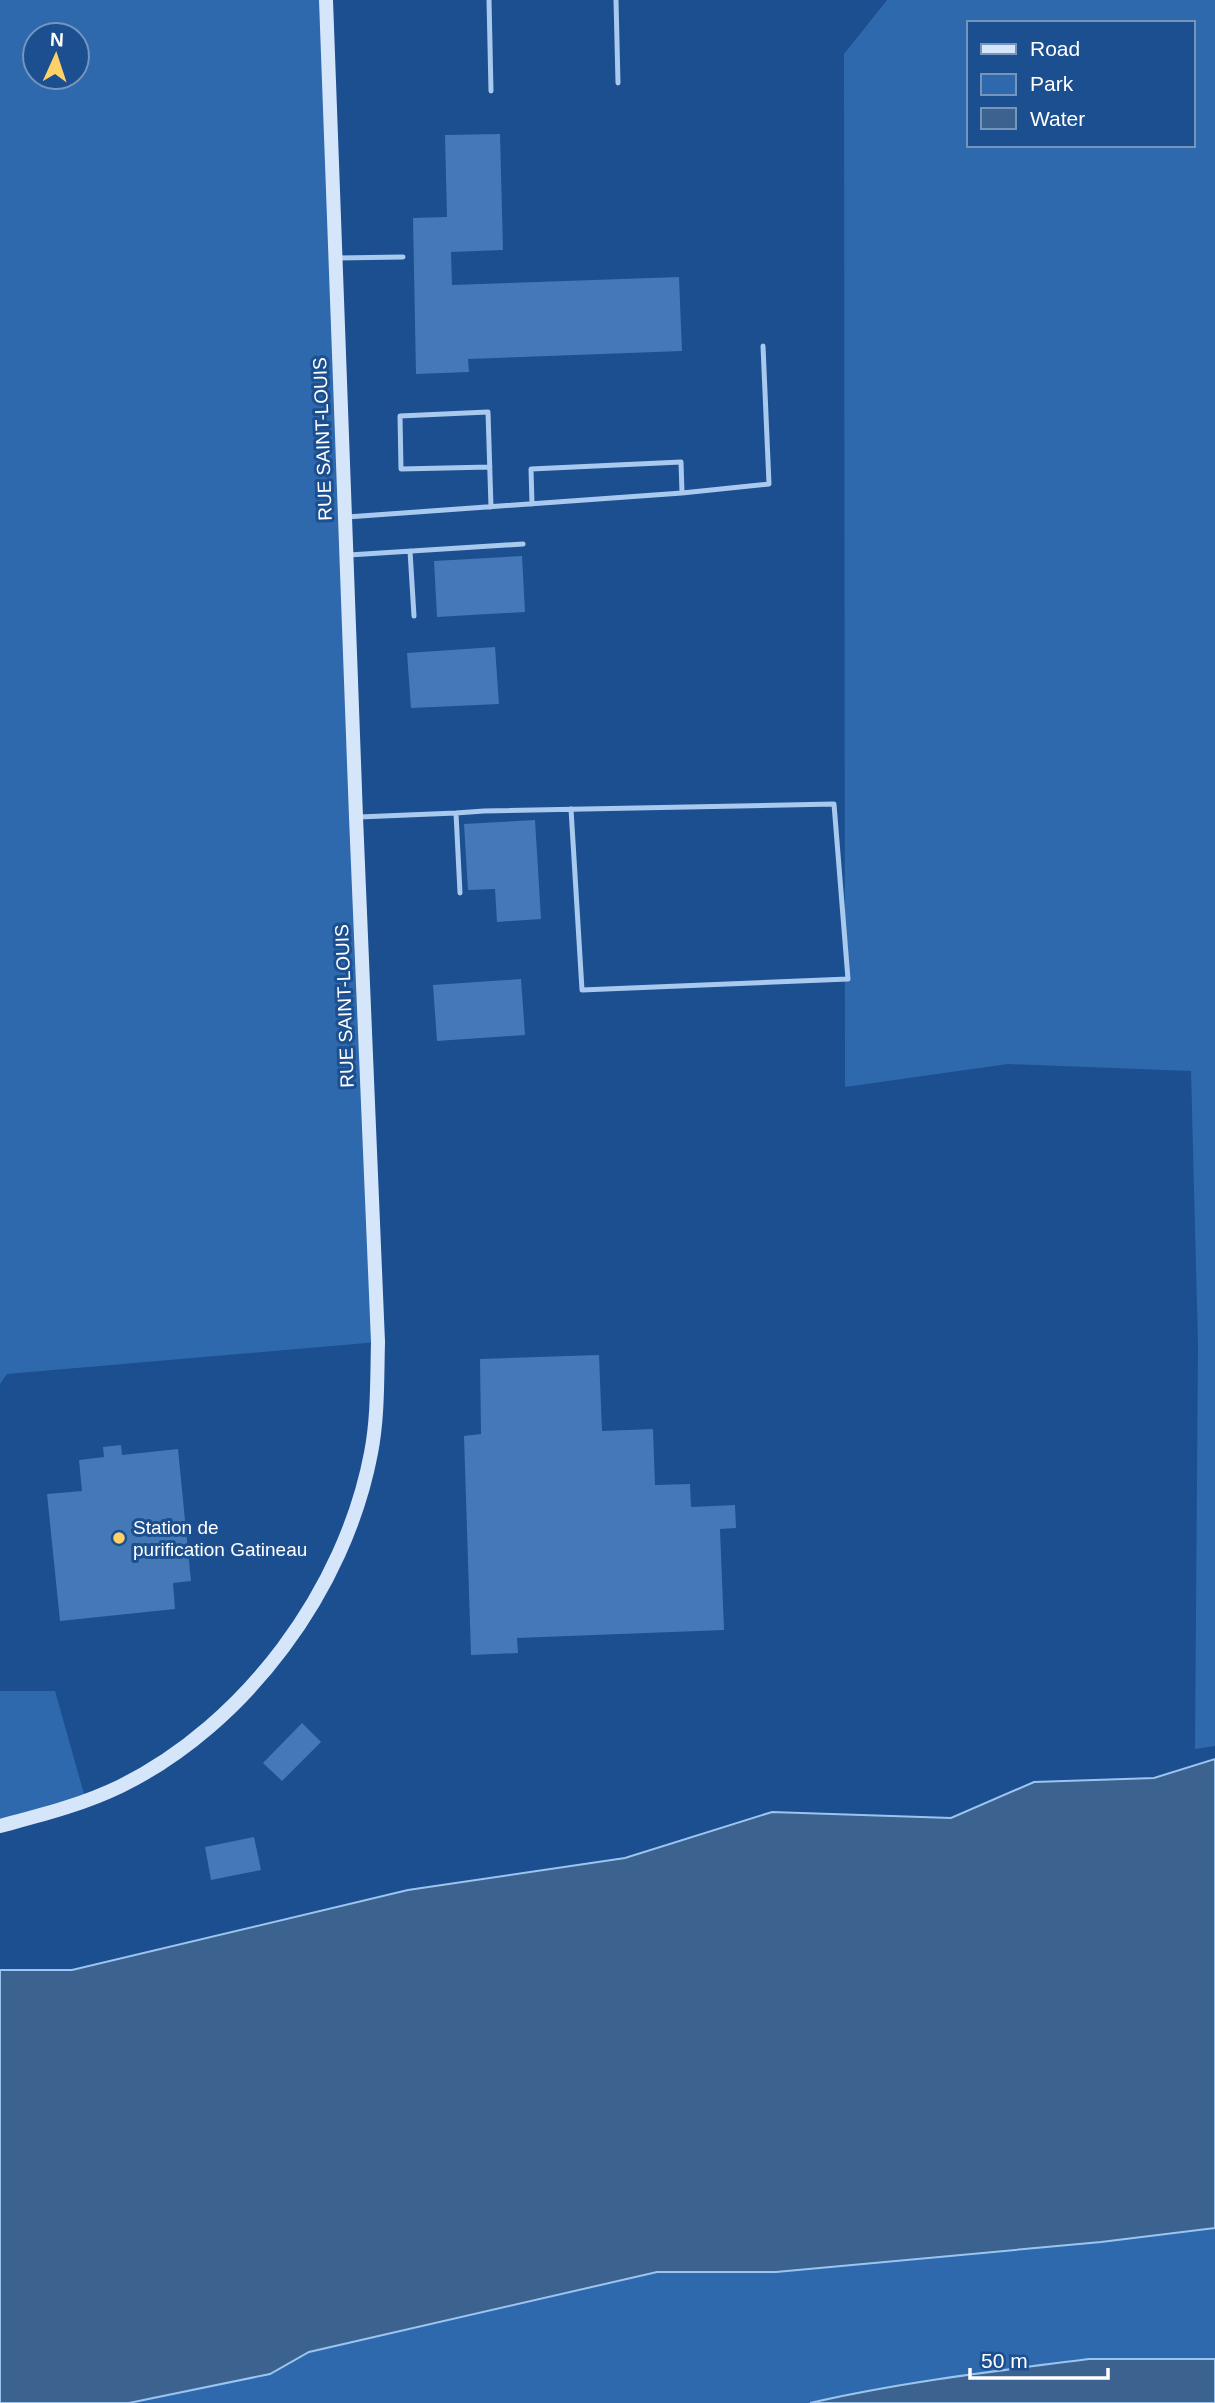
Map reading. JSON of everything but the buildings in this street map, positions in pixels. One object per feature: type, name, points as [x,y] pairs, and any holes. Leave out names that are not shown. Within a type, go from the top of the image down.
[{"type":"street","name":"RUE SAINT-LOUIS","points":[[0,1826],[56,1811],[121,1786],[163,1761],[211,1724],[260,1676],[300,1625],[335,1560],[353,1515],[370,1455],[378,1342],[326,0]]},
{"type":"lane","points":[[489,0],[491,91]]},
{"type":"lane","points":[[616,0],[618,83]]},
{"type":"lane","points":[[334,258],[403,257]]},
{"type":"lane","points":[[344,517],[682,493],[769,484],[763,346]]},
{"type":"lane","points":[[490,467],[401,469],[400,415],[488,412],[490,467],[491,506]]},
{"type":"lane","points":[[532,504],[531,469],[681,462],[682,493]]},
{"type":"lane","points":[[346,555],[523,544]]},
{"type":"lane","points":[[410,551],[414,616]]},
{"type":"lane","points":[[356,817],[571,809],[834,804],[848,979],[582,990],[571,809]]},
{"type":"lane","points":[[456,813],[460,893]]},
{"type":"green space","points":[[0,0],[326,0],[378,1342],[7,1374],[0,1384]]},
{"type":"green space","points":[[887,0],[1215,0],[1215,1746],[1195,1749],[1198,1344],[1191,1071],[1008,1064],[845,1087],[844,54]]},
{"type":"green space","points":[[0,1691],[55,1691],[86,1801],[0,1826]]},
{"type":"green space","points":[[1215,2228],[1215,2403],[129,2403],[270,2374],[309,2352],[657,2272],[776,2272],[1101,2242]]},
{"type":"water","points":[[1215,1759],[1215,2228],[1101,2242],[776,2272],[657,2272],[309,2352],[270,2374],[129,2403],[0,2403],[0,1970],[72,1970],[408,1890],[625,1858],[772,1812],[951,1818],[1034,1782],[1154,1778]]},
{"type":"water","points":[[1089,2359],[1215,2359],[1215,2403],[810,2403],[914,2383]]},
{"type":"place","name":"Station de purification Gatineau","points":[[119,1538]]}]
